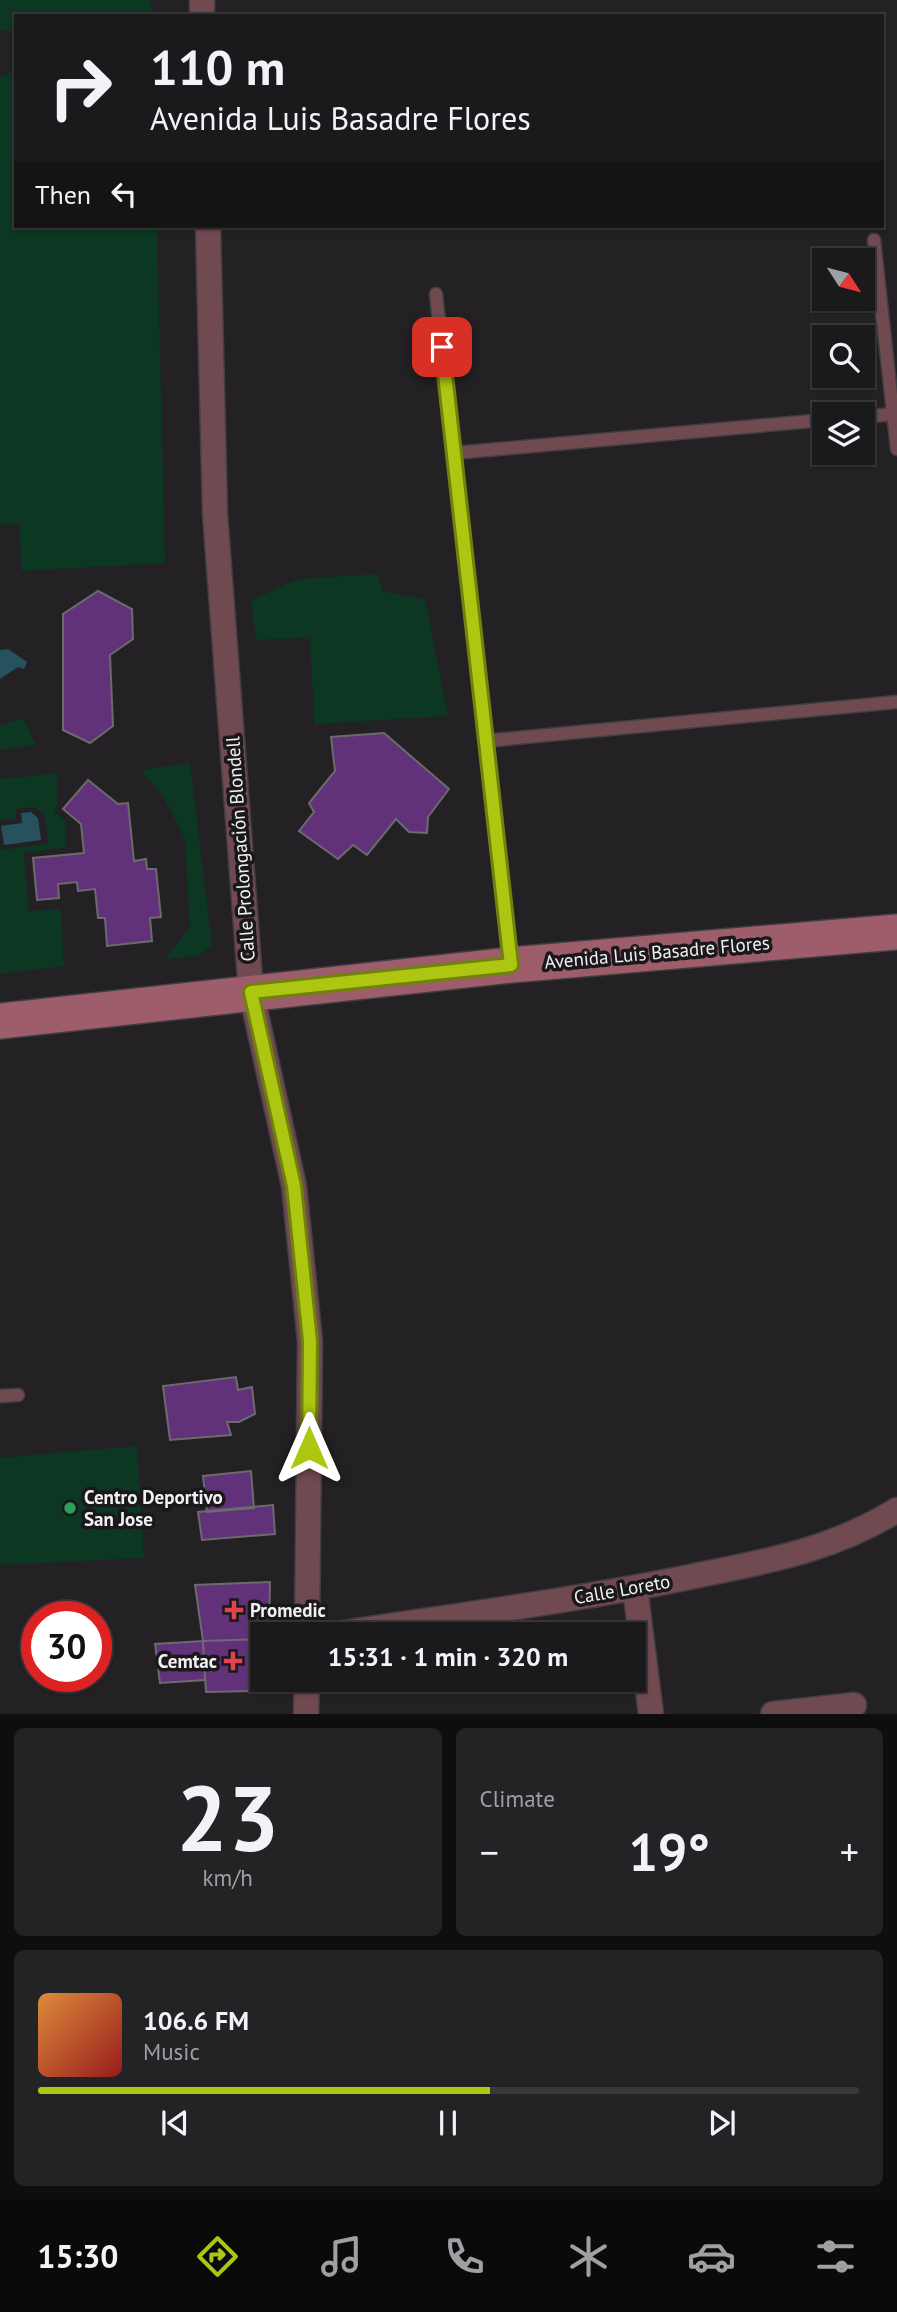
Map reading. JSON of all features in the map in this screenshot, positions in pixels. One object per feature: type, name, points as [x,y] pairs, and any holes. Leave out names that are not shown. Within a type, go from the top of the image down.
[{"type":"street","name":"Calle Prolongación Blondell","points":[[208,228],[215,514],[251,992],[294,1186],[310,1341],[307,1622]]},
{"type":"street","name":"Avenida Luis Basadre Flores","points":[[0,1021],[511,965],[897,932]]},
{"type":"street","name":"Calle Loreto","points":[[415,1622],[635,1588],[792,1556],[828,1544],[897,1510]]},
{"type":"street","points":[[635,1588],[651,1713]]},
{"type":"street","points":[[306,1713],[307,1692]]},
{"type":"street","points":[[773,1713],[854,1705]]},
{"type":"lane","points":[[874,240],[897,449]]},
{"type":"lane","points":[[436,294],[511,965]]},
{"type":"lane","points":[[875,416],[893,414]]},
{"type":"lane","points":[[454,453],[812,421]]},
{"type":"lane","points":[[485,741],[897,702]]},
{"type":"lane","points":[[0,1396],[18,1395]]},
{"type":"green space","points":[[0,0],[151,0],[152,14],[14,14],[14,31],[0,30]]},
{"type":"green space","points":[[14,72],[14,228],[157,228],[165,563],[22,571],[19,523],[0,525],[0,77]]},
{"type":"green space","points":[[378,574],[382,591],[425,599],[448,716],[314,724],[310,637],[256,640],[251,600],[298,579]]},
{"type":"green space","points":[[23,718],[36,745],[0,750],[0,723],[2,726]]},
{"type":"green space","points":[[190,763],[212,945],[199,956],[165,959],[190,927],[185,839],[163,796],[141,770]]},
{"type":"green space","points":[[57,773],[58,803],[54,812],[65,820],[66,848],[24,853],[29,911],[61,909],[64,966],[0,974],[0,845],[1,850],[48,844],[45,815],[35,807],[16,809],[16,819],[0,821],[0,779]]},
{"type":"green space","name":"Centro Deportivo San Jose","points":[[137,1446],[144,1558],[0,1565],[0,1458]]},
{"type":"water","points":[[8,649],[27,662],[24,669],[18,667],[0,679],[0,650]]},
{"type":"water","points":[[31,812],[38,818],[41,840],[4,845],[1,826],[22,823],[21,813]]},
{"type":"building","points":[[98,591],[132,609],[133,639],[110,655],[113,726],[90,743],[63,730],[63,614]]},
{"type":"building","points":[[384,733],[449,789],[428,817],[427,833],[409,832],[396,819],[367,855],[353,845],[338,859],[299,831],[314,812],[309,803],[335,771],[331,737]]},
{"type":"building","points":[[88,780],[118,804],[128,803],[134,861],[146,859],[147,869],[156,869],[161,917],[150,918],[152,941],[107,946],[105,918],[98,918],[95,889],[78,891],[77,882],[58,884],[59,898],[37,900],[33,858],[84,853],[81,824],[63,809]]},
{"type":"building","points":[[236,1377],[238,1390],[252,1387],[255,1414],[239,1422],[227,1422],[231,1435],[170,1440],[163,1386]]},
{"type":"building","points":[[251,1471],[254,1508],[207,1512],[203,1476]]},
{"type":"building","points":[[273,1505],[275,1534],[202,1540],[198,1512]]},
{"type":"building","name":"Promedic","points":[[270,1582],[269,1622],[250,1622],[250,1639],[203,1641],[195,1585]]},
{"type":"building","name":"Cemtac","points":[[250,1639],[250,1691],[206,1692],[203,1641]]},
{"type":"building","points":[[203,1641],[205,1680],[160,1683],[155,1644]]},
{"type":"place","name":"Centro Deportivo San Jose","points":[[70,1508]]},
{"type":"place","name":"Promedic","points":[[234,1610]]},
{"type":"place","name":"Cemtac","points":[[233,1661]]},
{"type":"route","points":[[309,1448],[310,1341],[294,1186],[251,992],[511,965],[442,347]]}]
